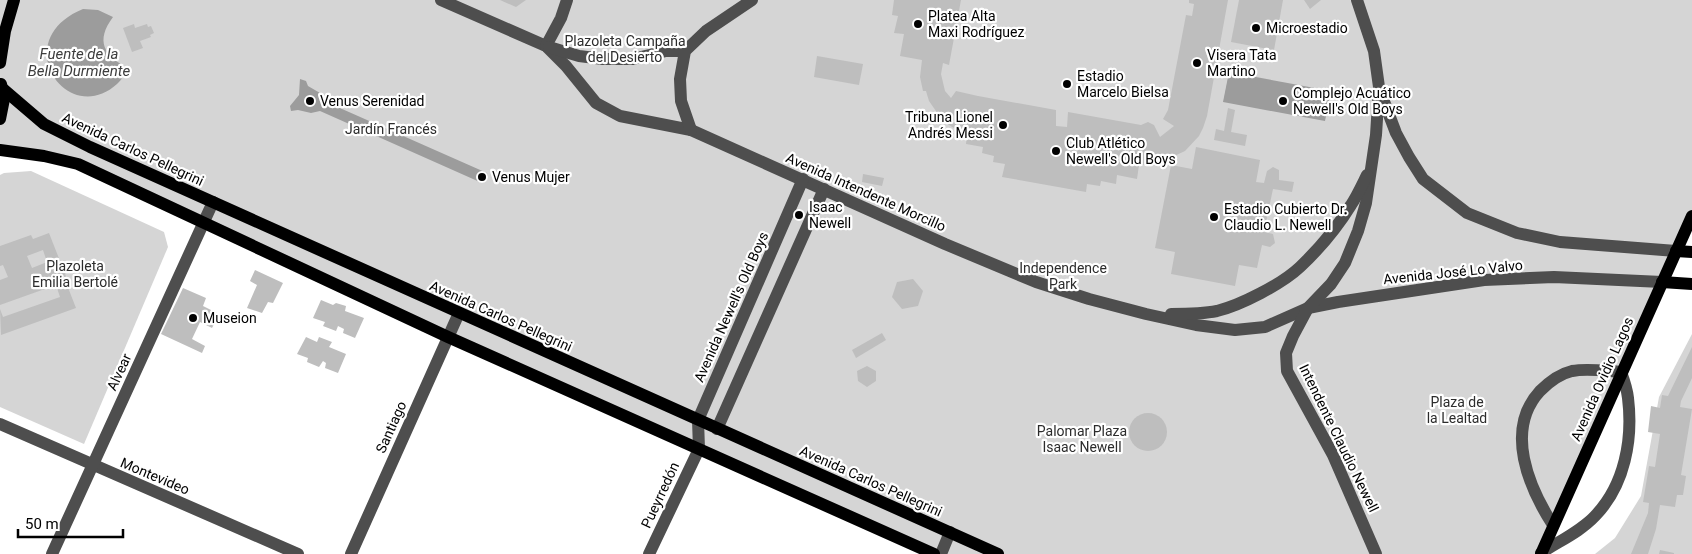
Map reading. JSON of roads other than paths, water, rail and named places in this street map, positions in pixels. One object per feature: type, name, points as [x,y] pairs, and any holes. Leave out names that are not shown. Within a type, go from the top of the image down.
[{"type":"main road","points":[[0,63],[5,30],[14,0]]},
{"type":"main road","points":[[0,119],[4,99],[1,85]]},
{"type":"main road","name":"Avenida Carlos Pellegrini","points":[[1,85],[44,124],[459,313],[998,554]]},
{"type":"main road","points":[[0,150],[44,156],[78,164],[448,337],[934,554]]},
{"type":"main road","name":"Avenida Ovidio Lagos","points":[[1541,553],[1692,216]]},
{"type":"main road","points":[[1676,251],[1692,252]]},
{"type":"main road","points":[[1662,282],[1692,284]]},
{"type":"street","name":"Avenida Intendente Morcillo","points":[[441,0],[546,46],[566,66],[596,103],[620,116],[691,130],[945,244],[1036,282],[1089,299],[1146,314],[1196,325],[1235,330],[1265,327],[1308,308]]},
{"type":"street","points":[[567,0],[561,18],[546,46],[579,56],[603,59],[633,60],[666,50],[684,51]]},
{"type":"street","points":[[691,130],[681,102],[680,79],[684,51],[706,31],[752,0]]},
{"type":"street","points":[[1308,308],[1331,284],[1348,256],[1366,203],[1376,135],[1379,86],[1374,51],[1357,0]]},
{"type":"street","points":[[1379,86],[1396,133],[1423,179],[1468,213],[1517,233],[1560,242],[1676,251]]},
{"type":"street","points":[[1146,314],[1189,314],[1216,311],[1244,301],[1271,287],[1300,267],[1328,235],[1352,204],[1371,166]]},
{"type":"street","name":"Avenida Newell's Old Boys","points":[[699,449],[698,420],[803,179]]},
{"type":"street","points":[[717,429],[824,189]]},
{"type":"street","name":"Alvear","points":[[52,554],[213,202]]},
{"type":"street","name":"Avenida José Lo Valvo","points":[[1308,308],[1395,292],[1484,280],[1554,277],[1662,282]]},
{"type":"street","name":"Intendente Claudio Newell","points":[[1308,308],[1286,353],[1287,371],[1332,455],[1376,554]]},
{"type":"street","name":"Santiago","points":[[350,554],[459,313]]},
{"type":"street","points":[[1541,553],[1567,538],[1595,516],[1612,494],[1621,473],[1628,448],[1628,397],[1622,372],[1571,371],[1548,382],[1530,406],[1526,417],[1522,445],[1526,473],[1538,500],[1553,525]]},
{"type":"street","name":"Montevideo","points":[[0,424],[298,554]]},
{"type":"street","name":"Pueyrredón","points":[[649,554],[699,449]]},
{"type":"street","points":[[941,554],[950,532]]},
{"type":"water","name":"Fuente de la Bella Durmiente","points":[[83,9],[98,10],[113,17],[104,33],[105,47],[113,58],[128,68],[117,84],[98,95],[80,96],[64,88],[53,75],[47,58],[49,40],[61,23]]},
{"type":"water","points":[[1229,72],[1331,91],[1325,121],[1223,102]]},
{"type":"water","points":[[300,79],[306,81],[308,86],[320,93],[324,101],[487,173],[486,181],[482,183],[320,111],[311,113],[298,110],[291,111],[290,106],[299,95]]},
{"type":"place","name":"Platea Alta Maxi Rodríguez","points":[[918,24]]},
{"type":"place","name":"Microestadio","points":[[1256,28]]},
{"type":"place","name":"Visera Tata Martino","points":[[1197,63]]},
{"type":"place","name":"Estadio Marcelo Bielsa","points":[[1067,84]]},
{"type":"place","name":"Venus Serenidad","points":[[310,101]]},
{"type":"place","name":"Complejo Acuático Newell's Old Boys","points":[[1283,101]]},
{"type":"place","name":"Tribuna Lionel Andrés Messi","points":[[1003,125]]},
{"type":"place","name":"Club Atlético Newell's Old Boys","points":[[1056,151]]},
{"type":"place","name":"Venus Mujer","points":[[482,177]]},
{"type":"place","name":"Isaac Newell","points":[[799,215]]},
{"type":"place","name":"Estadio Cubierto Dr. Claudio L. Newell","points":[[1214,217]]},
{"type":"place","name":"Museion","points":[[193,318]]},
{"type":"park label","name":"Plazoleta Campaña del Desierto","points":[[625,49]]},
{"type":"park label","name":"Jardín Francés","points":[[391,129]]},
{"type":"park label","name":"Plazoleta Emilia Bertolé","points":[[75,274]]},
{"type":"park label","name":"Independence Park","points":[[1063,276]]},
{"type":"park label","name":"Plaza de la Lealtad","points":[[1457,410]]},
{"type":"park label","name":"Palomar Plaza Isaac Newell","points":[[1082,440]]}]
